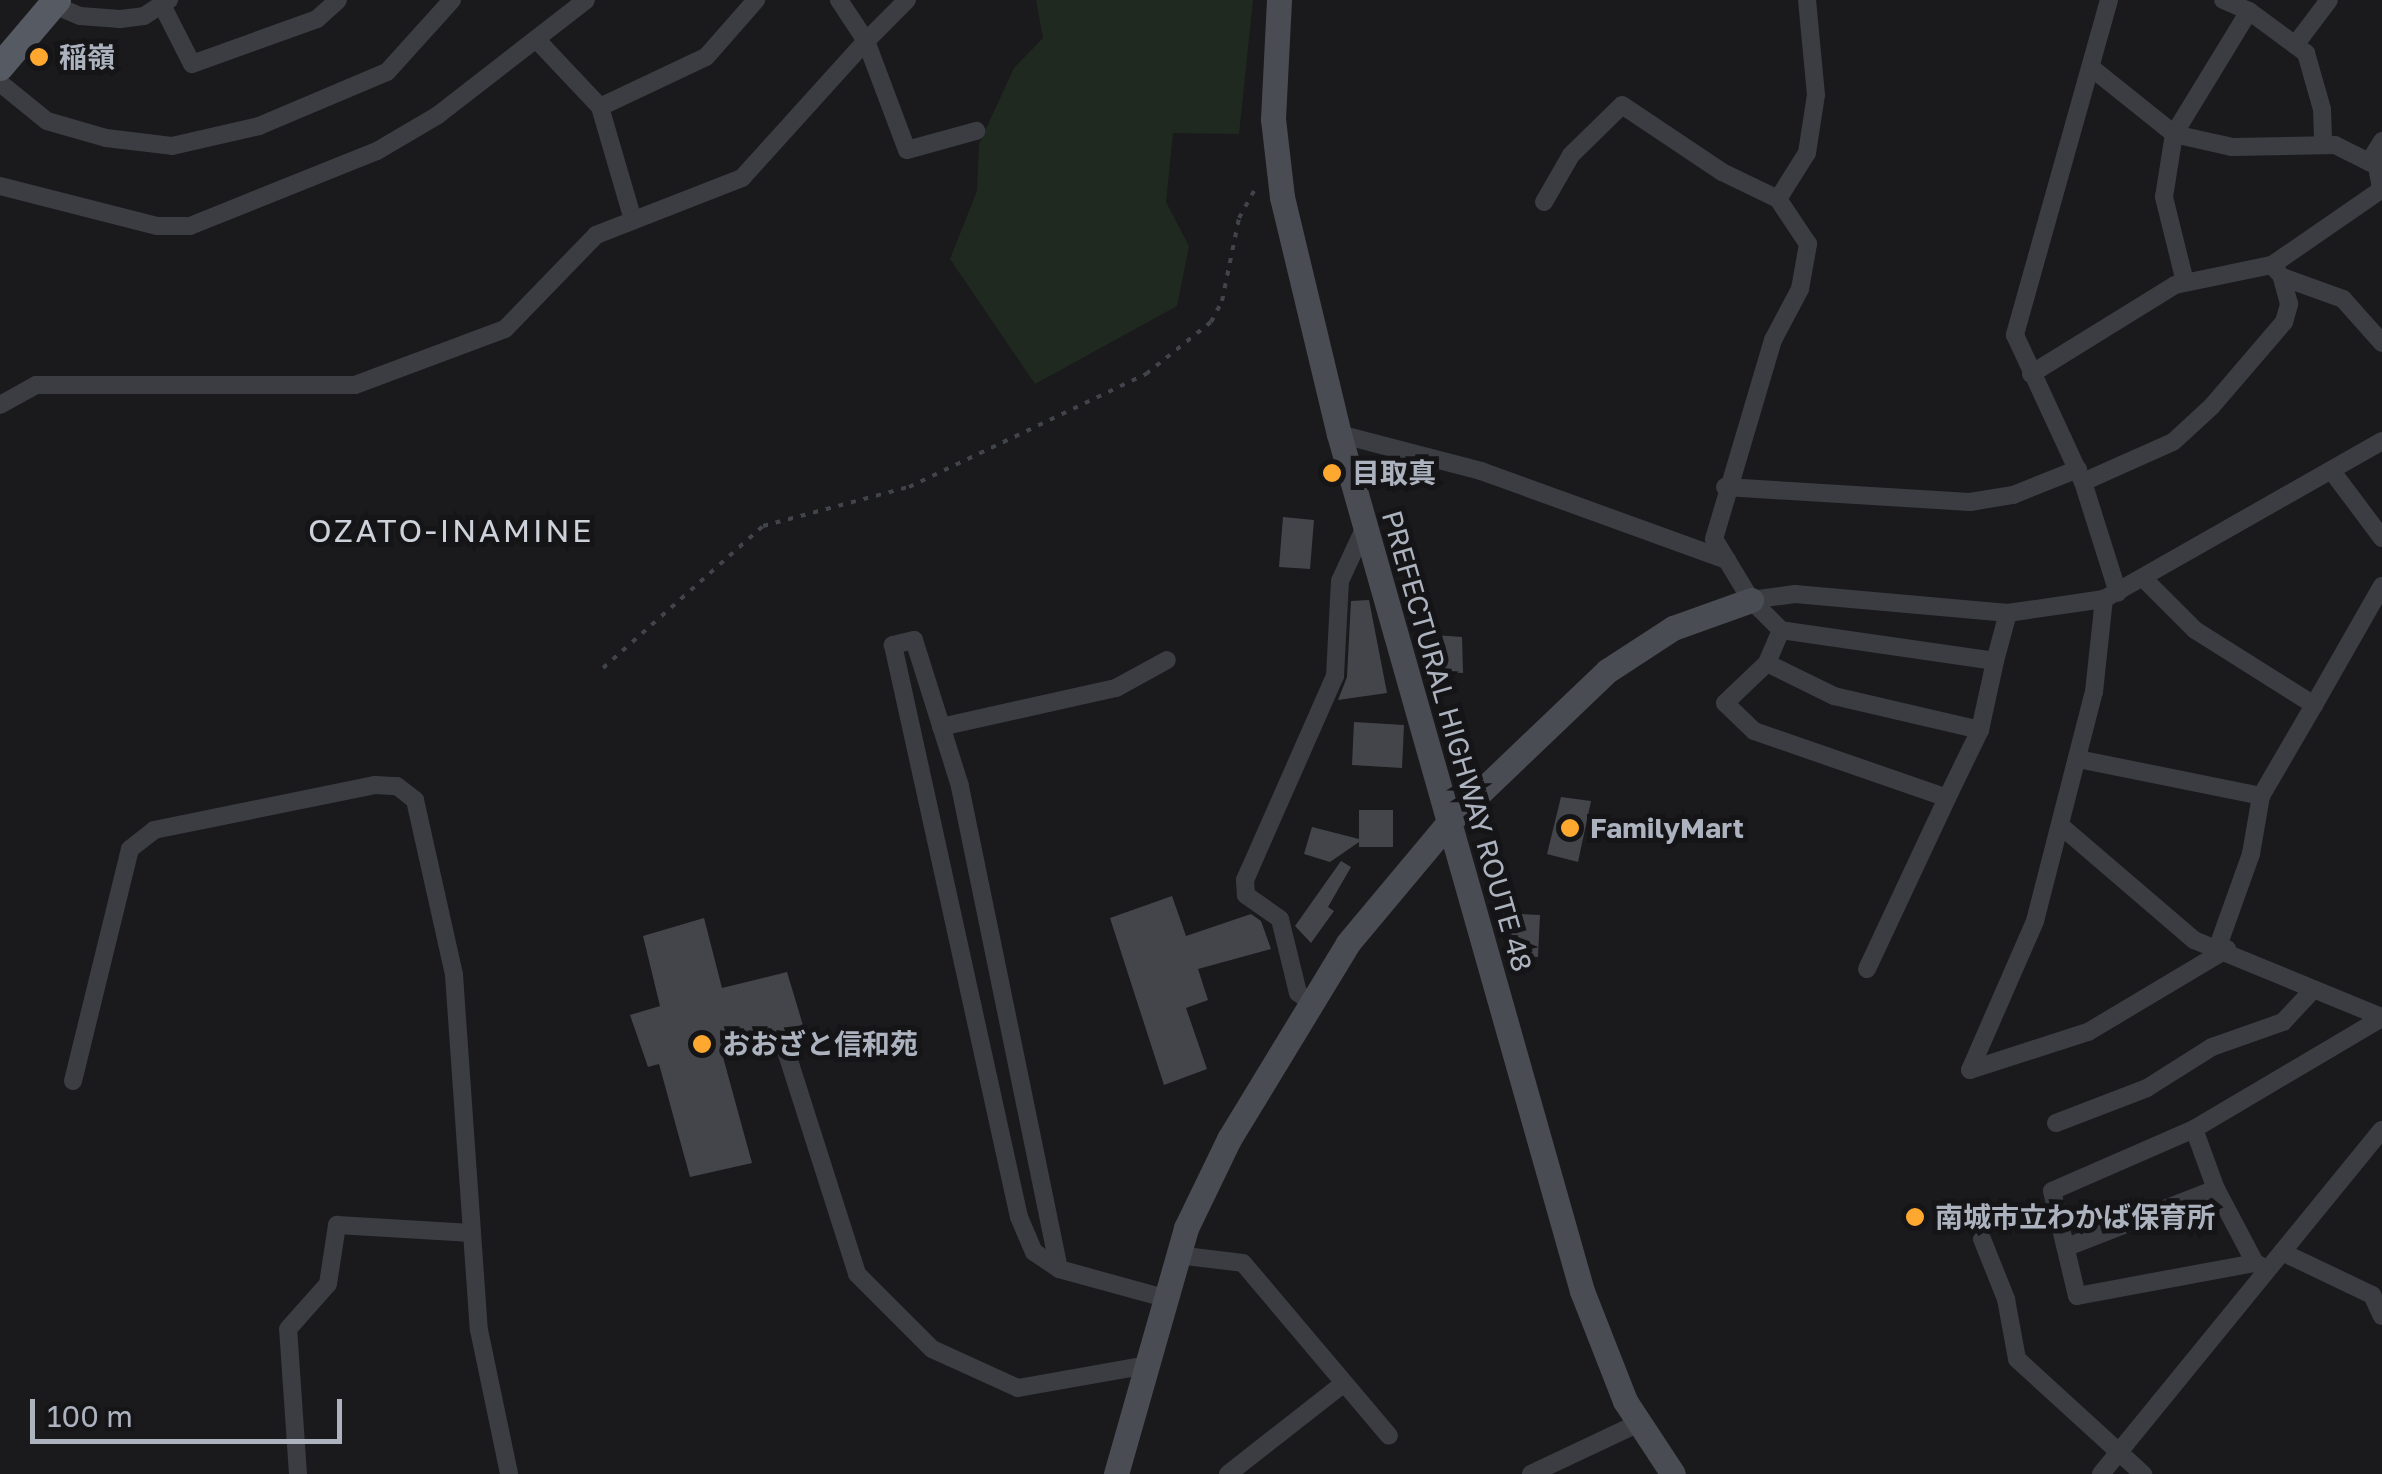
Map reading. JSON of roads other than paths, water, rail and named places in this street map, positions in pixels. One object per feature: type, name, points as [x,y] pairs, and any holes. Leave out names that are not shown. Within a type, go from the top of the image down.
[{"type":"main road","name":"PREFECTURAL HIGHWAY ROUTE 48","points":[[1278,0],[1273,59],[1277,156],[1290,240],[1339,434],[1582,1292],[1637,1424],[1673,1474]]},
{"type":"main road","points":[[0,67],[55,2]]},
{"type":"main road","points":[[1116,1474],[1177,1256],[1229,1139],[1348,942],[1449,822],[1631,653],[1688,621],[1751,600]]},
{"type":"street","points":[[55,2],[80,16],[120,20],[166,2],[192,64],[317,19],[338,0]]},
{"type":"street","points":[[0,83],[47,121],[106,138],[172,146],[259,126],[387,72],[452,0]]},
{"type":"street","points":[[0,186],[158,226],[190,226],[377,151],[438,115],[586,0]]},
{"type":"street","points":[[600,108],[706,56],[756,0]]},
{"type":"street","points":[[838,0],[866,40],[907,150],[976,132]]},
{"type":"street","points":[[0,404],[36,385],[355,385],[505,329],[596,235],[742,178],[907,0]]},
{"type":"street","points":[[1778,198],[1807,153],[1816,95],[1806,0]]},
{"type":"street","points":[[2109,0],[2093,69],[2016,322],[2031,374],[2081,475],[2111,596],[2094,692],[2035,921],[1970,1070],[2088,1032],[2222,948],[2251,854],[2262,796],[2382,586]]},
{"type":"street","points":[[2223,0],[2249,11],[2306,54],[2322,108],[2323,145]]},
{"type":"street","points":[[2295,45],[2329,0]]},
{"type":"street","points":[[2185,282],[2165,209],[2164,172],[2174,134],[2249,11]]},
{"type":"street","points":[[536,39],[600,108],[633,220]]},
{"type":"street","points":[[2093,69],[2174,134],[2232,147],[2323,145],[2378,166],[2382,189],[2277,271]]},
{"type":"street","points":[[1544,202],[1571,154],[1622,105],[1722,172],[1778,198],[1808,244],[1800,289],[1773,340],[1724,487],[1714,539],[1751,600],[1782,630],[1995,661]]},
{"type":"street","points":[[2369,162],[2382,140]]},
{"type":"street","points":[[1724,487],[1970,502],[2013,495],[2081,475],[2173,442],[2212,406],[2284,322],[2288,304],[2277,271]]},
{"type":"street","points":[[2031,374],[2185,282],[2277,271],[2343,299],[2382,343]]},
{"type":"street","points":[[1339,434],[1481,471],[1727,560]]},
{"type":"street","points":[[1751,600],[1795,594],[2008,613],[2111,596],[2382,441]]},
{"type":"street","points":[[2331,470],[2382,538]]},
{"type":"street","points":[[1312,1003],[1298,994],[1280,919],[1246,895],[1245,880],[1335,676],[1340,582],[1365,527]]},
{"type":"street","points":[[2144,580],[2196,630],[2314,705]]},
{"type":"street","points":[[1868,969],[1980,730],[2008,613]]},
{"type":"street","points":[[1782,630],[1767,662],[1725,703],[1754,731],[1947,798]]},
{"type":"street","points":[[1059,1269],[960,786],[914,640],[893,644],[1013,1200],[1034,1252],[1059,1269],[1164,1298]]},
{"type":"street","points":[[941,727],[1116,688],[1167,660]]},
{"type":"street","points":[[1767,662],[1834,696],[1980,730]]},
{"type":"street","points":[[2078,759],[2262,796]]},
{"type":"street","points":[[73,1081],[130,849],[154,830],[397,786],[415,800],[454,976],[479,1330],[509,1474]]},
{"type":"street","points":[[2061,826],[2194,940],[2222,948],[2311,992],[2382,1018]]},
{"type":"street","points":[[2056,1123],[2147,1088],[2212,1047],[2283,1022],[2311,992]]},
{"type":"street","points":[[2261,1266],[2077,1296],[2052,1191],[2194,1129],[2382,1018]]},
{"type":"street","points":[[786,1050],[857,1274],[932,1348],[1018,1388],[1147,1365]]},
{"type":"street","points":[[2194,1129],[2216,1189],[2261,1266]]},
{"type":"street","points":[[2101,1474],[2261,1266],[2282,1252],[2382,1130]]},
{"type":"street","points":[[2067,1247],[2216,1189]]},
{"type":"street","points":[[298,1474],[288,1329],[328,1284],[337,1225],[472,1232]]},
{"type":"street","points":[[1982,1240],[2006,1299],[2016,1359],[2142,1474]]},
{"type":"street","points":[[2282,1252],[2372,1295],[2382,1316]]},
{"type":"street","points":[[1177,1256],[1243,1263],[1389,1436]]},
{"type":"street","points":[[1228,1474],[1344,1382]]},
{"type":"street","points":[[1531,1474],[1637,1424]]},
{"type":"place","name":"稲嶺","points":[[39,57]]},
{"type":"place","name":"目取真","points":[[1332,473]]},
{"type":"place","name":"FamilyMart","points":[[1570,828]]},
{"type":"place","name":"おおざと信和苑","points":[[702,1044]]},
{"type":"place","name":"南城市立わかば保育所","points":[[1915,1217]]},
{"type":"district","name":"OZATO-INAMINE","points":[[451,530]]}]
